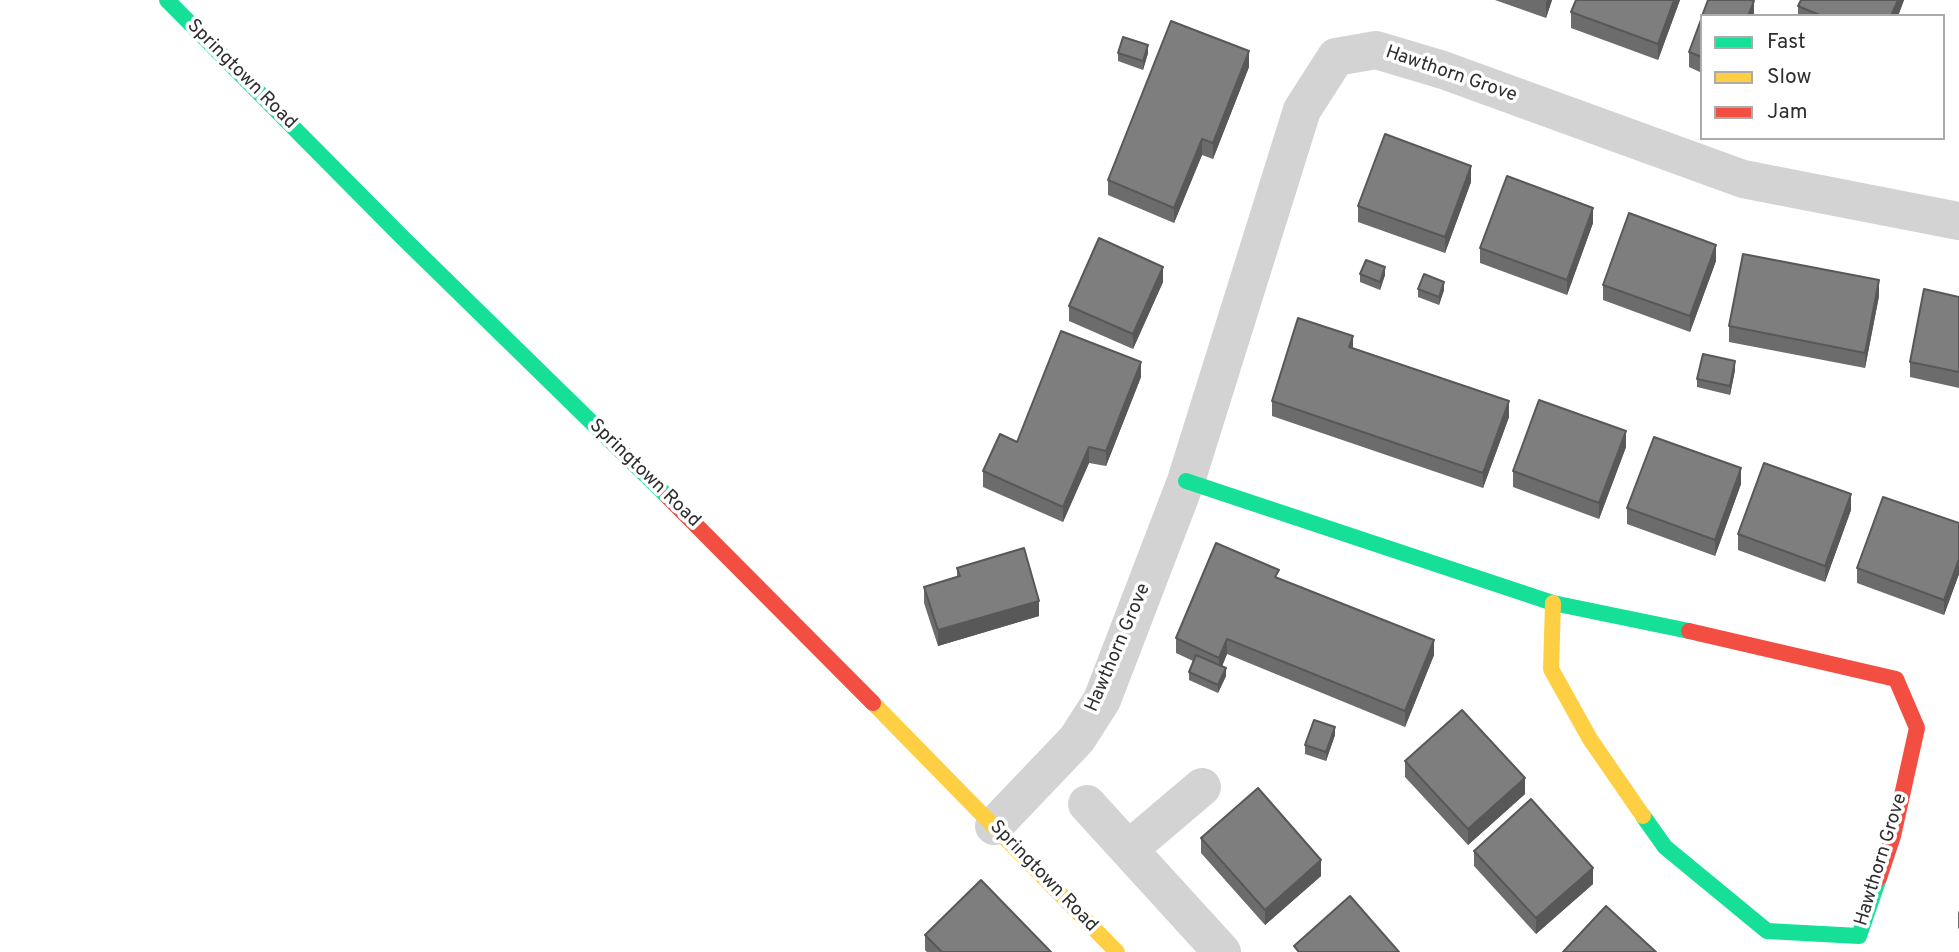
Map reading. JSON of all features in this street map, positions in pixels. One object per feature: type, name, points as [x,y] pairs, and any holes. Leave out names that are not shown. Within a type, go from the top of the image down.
[{"type":"street","name":"Springtown Road","points":[[167,0],[402,237],[745,572],[1117,952]]},
{"type":"street","name":"Hawthorn Grove","points":[[993,826],[1077,739],[1102,700],[1186,481],[1302,110],[1336,57],[1376,50],[1443,70],[1743,179],[1959,221]]},
{"type":"street","name":"Hawthorn Grove","points":[[1186,481],[1553,603],[1896,679],[1917,728],[1893,836],[1859,936],[1767,931],[1665,847],[1590,739],[1550,669],[1553,603]]},
{"type":"street","points":[[1129,849],[1202,787]]},
{"type":"street","points":[[1087,804],[1222,952]]},
{"type":"building","points":[[1576,0],[1674,0],[1658,44],[1571,12]]},
{"type":"building","points":[[1708,0],[1754,1],[1749,14],[1703,14]]},
{"type":"building","points":[[1801,0],[1898,0],[1892,14],[1817,14],[1798,6]]},
{"type":"building","points":[[1171,21],[1249,51],[1213,143],[1202,139],[1174,208],[1108,180]]},
{"type":"building","points":[[1700,22],[1700,56],[1689,52]]},
{"type":"building","points":[[1123,37],[1148,45],[1143,61],[1118,53]]},
{"type":"building","points":[[1385,134],[1471,166],[1445,237],[1358,206]]},
{"type":"building","points":[[1507,176],[1593,208],[1567,280],[1480,248]]},
{"type":"building","points":[[1629,213],[1716,245],[1690,316],[1603,285]]},
{"type":"building","points":[[1099,238],[1163,267],[1133,334],[1069,306]]},
{"type":"building","points":[[1743,254],[1879,280],[1865,353],[1729,326]]},
{"type":"building","points":[[1366,260],[1385,267],[1380,282],[1360,274]]},
{"type":"building","points":[[1424,274],[1444,282],[1439,297],[1418,289]]},
{"type":"building","points":[[1924,289],[1959,297],[1959,372],[1910,362]]},
{"type":"building","points":[[1298,318],[1353,336],[1349,347],[1509,401],[1483,473],[1272,401]]},
{"type":"building","points":[[1061,331],[1141,362],[1106,451],[1089,447],[1063,507],[983,471],[1000,434],[1017,442]]},
{"type":"building","points":[[1703,354],[1735,361],[1730,386],[1697,379]]},
{"type":"building","points":[[1539,400],[1626,431],[1599,503],[1513,471]]},
{"type":"building","points":[[1654,437],[1741,468],[1715,540],[1627,508]]},
{"type":"building","points":[[1764,463],[1851,494],[1825,566],[1738,534]]},
{"type":"building","points":[[1883,497],[1959,523],[1959,559],[1944,600],[1857,568]]},
{"type":"building","points":[[1216,543],[1279,570],[1275,577],[1434,640],[1405,711],[1227,639],[1219,658],[1176,638]]},
{"type":"building","points":[[1024,548],[1039,601],[938,630],[924,587],[960,576],[957,568]]},
{"type":"building","points":[[1196,655],[1226,668],[1218,685],[1189,672]]},
{"type":"building","points":[[1462,710],[1525,778],[1468,829],[1405,761]]},
{"type":"building","points":[[1314,720],[1335,727],[1326,752],[1305,745]]},
{"type":"building","points":[[1258,788],[1321,860],[1265,910],[1201,838]]},
{"type":"building","points":[[1531,799],[1593,868],[1536,918],[1474,851]]},
{"type":"building","points":[[981,880],[1051,952],[942,952],[925,935]]},
{"type":"building","points":[[1350,896],[1399,952],[1299,952],[1294,946]]},
{"type":"building","points":[[1606,906],[1656,952],[1563,952]]},
{"type":"traffic: fast","points":[[167,0],[402,237],[668,497]]},
{"type":"traffic: fast","points":[[1186,481],[1553,603],[1689,631]]},
{"type":"traffic: fast","points":[[1643,816],[1665,847],[1767,931],[1859,936],[1879,878]]},
{"type":"traffic: slow","points":[[1553,603],[1551,669],[1590,739],[1643,816]]},
{"type":"traffic: slow","points":[[873,703],[1117,952]]},
{"type":"traffic: jam","points":[[668,497],[873,703]]},
{"type":"traffic: jam","points":[[1689,631],[1896,679],[1917,728],[1893,836],[1879,878]]}]
